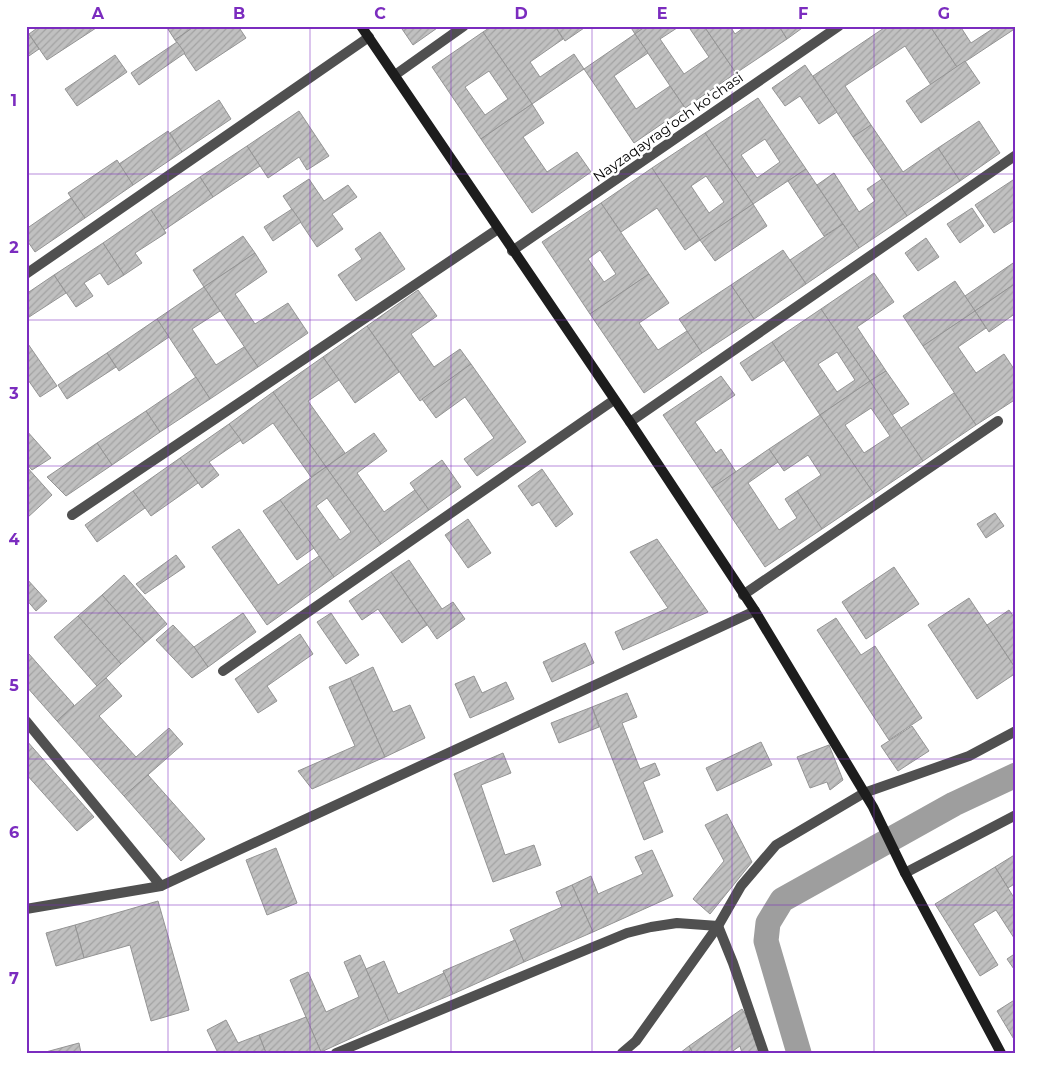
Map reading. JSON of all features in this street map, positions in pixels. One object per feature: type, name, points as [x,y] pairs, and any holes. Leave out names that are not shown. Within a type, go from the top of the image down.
[{"type":"street","points":[[361,26],[512,251],[630,422],[755,611],[873,807],[905,872],[1001,1053]]},
{"type":"street","points":[[395,75],[464,26]]},
{"type":"street","name":"Nayzaqayragʻoch koʻchasi","points":[[512,251],[839,26]]},
{"type":"street","points":[[26,274],[369,37]]},
{"type":"street","points":[[630,422],[1016,154]]},
{"type":"street","points":[[72,515],[498,229]]},
{"type":"street","points":[[224,671],[614,400]]},
{"type":"street","points":[[744,595],[998,421]]},
{"type":"street","points":[[26,909],[161,886],[755,611]]},
{"type":"street","points":[[26,721],[161,886]]},
{"type":"street","points":[[622,1053],[636,1040],[718,926],[742,886],[776,846],[864,793],[969,756],[1016,731]]},
{"type":"street","points":[[905,872],[1016,815]]},
{"type":"street","points":[[336,1053],[627,933],[677,923],[718,926]]},
{"type":"street","points":[[718,926],[734,963],[764,1053]]},
{"type":"building","points":[[40,26],[95,26],[96,28],[47,60],[29,34]]},
{"type":"building","points":[[166,26],[195,26],[175,40]]},
{"type":"building","points":[[195,26],[238,26],[246,38],[196,71],[175,40]]},
{"type":"building","points":[[400,26],[440,26],[413,45]]},
{"type":"building","points":[[492,26],[555,26],[563,39],[530,62],[540,77],[574,54],[584,69],[532,104],[483,32]]},
{"type":"building","points":[[555,26],[587,26],[565,41]]},
{"type":"building","points":[[630,26],[646,26],[635,34]]},
{"type":"building","points":[[646,26],[680,26],[660,39],[684,74],[709,57],[688,26],[704,26],[736,73],[685,108],[635,34]]},
{"type":"building","points":[[704,26],[730,26],[735,34],[746,26],[779,26],[787,39],[736,73]]},
{"type":"building","points":[[779,26],[805,26],[787,39]]},
{"type":"building","points":[[887,26],[930,26],[957,67],[931,85],[905,46],[845,86],[871,125],[853,137],[813,76]]},
{"type":"building","points":[[930,26],[960,26],[971,43],[997,26],[1016,26],[1016,28],[957,67]]},
{"type":"building","points":[[26,30],[39,49],[26,58]]},
{"type":"building","points":[[483,32],[532,104],[481,139],[432,67]],"holes":[[[489,71],[508,99],[485,115],[465,87]]]},
{"type":"building","points":[[635,34],[648,53],[614,76],[636,109],[670,86],[685,108],[634,143],[584,69]]},
{"type":"building","points":[[177,42],[185,53],[139,85],[131,73]]},
{"type":"building","points":[[115,55],[127,72],[77,106],[65,89]]},
{"type":"building","points":[[965,61],[980,83],[921,123],[906,101]]},
{"type":"building","points":[[805,65],[837,112],[819,124],[800,96],[785,106],[772,88]]},
{"type":"building","points":[[758,98],[806,169],[753,204],[705,133]],"holes":[[[765,139],[780,162],[757,178],[741,155]]]},
{"type":"building","points":[[219,100],[231,119],[182,152],[170,133]]},
{"type":"building","points":[[532,104],[544,123],[523,137],[547,172],[577,152],[591,172],[532,213],[481,139]]},
{"type":"building","points":[[299,111],[329,156],[307,170],[299,157],[268,178],[247,146]]},
{"type":"building","points":[[979,121],[1000,153],[960,181],[938,148]]},
{"type":"building","points":[[871,125],[903,172],[938,148],[960,181],[907,216],[853,137]]},
{"type":"building","points":[[168,131],[182,152],[133,185],[119,164]]},
{"type":"building","points":[[705,133],[753,204],[700,240],[652,168]],"holes":[[[706,176],[724,202],[709,213],[691,186]]]},
{"type":"building","points":[[247,146],[260,166],[213,197],[200,177]]},
{"type":"building","points":[[117,160],[133,185],[85,218],[68,193]]},
{"type":"building","points":[[652,168],[700,240],[685,250],[657,208],[621,232],[601,203]]},
{"type":"building","points":[[806,169],[843,224],[824,236],[788,181]]},
{"type":"building","points":[[834,173],[859,212],[875,201],[867,189],[882,179],[907,216],[859,248],[817,185]]},
{"type":"building","points":[[200,177],[213,197],[164,230],[151,210]]},
{"type":"building","points":[[1016,178],[1016,219],[994,233],[975,205]]},
{"type":"building","points":[[309,179],[324,201],[348,185],[357,197],[332,214],[343,229],[317,247],[283,196]]},
{"type":"building","points":[[71,198],[85,218],[35,252],[26,239],[26,229]]},
{"type":"building","points":[[601,203],[649,274],[590,314],[542,242]],"holes":[[[600,250],[616,274],[604,282],[588,259]]]},
{"type":"building","points":[[753,204],[767,226],[715,261],[700,240]]},
{"type":"building","points":[[972,208],[984,226],[960,243],[947,224]]},
{"type":"building","points":[[292,209],[301,222],[273,241],[264,227]]},
{"type":"building","points":[[151,210],[166,233],[135,253],[142,263],[124,275],[103,243]]},
{"type":"building","points":[[843,224],[859,248],[806,284],[790,260]]},
{"type":"building","points":[[380,232],[405,269],[356,301],[338,275],[362,259],[355,249]]},
{"type":"building","points":[[243,236],[255,253],[204,287],[193,270]]},
{"type":"building","points":[[926,238],[939,257],[918,271],[905,253]]},
{"type":"building","points":[[103,243],[124,275],[108,285],[100,273],[84,283],[93,296],[76,307],[54,275]]},
{"type":"building","points":[[783,250],[806,284],[754,319],[731,285]]},
{"type":"building","points":[[255,253],[267,272],[235,294],[255,324],[288,303],[308,333],[258,367],[204,287]]},
{"type":"building","points":[[1016,261],[1016,283],[975,311],[965,296]]},
{"type":"building","points":[[874,273],[894,302],[857,327],[886,371],[870,381],[821,309]]},
{"type":"building","points":[[649,274],[669,303],[639,323],[658,350],[687,331],[702,353],[644,393],[590,314]]},
{"type":"building","points":[[54,275],[66,293],[26,319],[26,294]]},
{"type":"building","points":[[955,281],[975,311],[923,346],[903,316]]},
{"type":"building","points":[[1016,283],[1016,313],[989,332],[975,311]]},
{"type":"building","points":[[731,285],[754,319],[702,353],[679,319]]},
{"type":"building","points":[[204,287],[220,311],[192,329],[216,365],[244,347],[258,367],[210,399],[157,319]]},
{"type":"building","points":[[418,290],[437,316],[411,334],[434,367],[460,349],[471,364],[420,401],[367,326]]},
{"type":"building","points":[[821,309],[870,381],[820,415],[772,342]],"holes":[[[837,352],[855,380],[837,392],[818,364]]]},
{"type":"building","points":[[975,311],[986,328],[958,347],[976,373],[1004,354],[1016,372],[1016,399],[976,425],[923,346]]},
{"type":"building","points":[[157,319],[169,337],[119,371],[107,353]]},
{"type":"building","points":[[367,326],[399,372],[355,403],[323,357]]},
{"type":"building","points":[[26,341],[57,386],[40,397],[26,377]]},
{"type":"building","points":[[772,342],[784,360],[752,381],[740,363]]},
{"type":"building","points":[[107,353],[116,367],[67,399],[58,385]]},
{"type":"building","points":[[323,357],[339,380],[308,401],[345,453],[326,467],[273,392]]},
{"type":"building","points":[[471,364],[526,442],[477,476],[464,459],[494,438],[465,397],[436,418],[422,399]]},
{"type":"building","points":[[886,371],[909,404],[892,415],[870,381]]},
{"type":"building","points":[[721,376],[735,395],[695,422],[716,453],[721,449],[736,472],[712,488],[663,415]]},
{"type":"building","points":[[196,377],[210,399],[160,432],[146,411]]},
{"type":"building","points":[[870,381],[923,461],[874,494],[820,415]],"holes":[[[871,408],[890,436],[864,453],[845,425]]]},
{"type":"building","points":[[273,392],[326,467],[311,477],[273,423],[243,444],[229,424]]},
{"type":"building","points":[[954,393],[976,425],[923,461],[901,428]]},
{"type":"building","points":[[146,411],[160,432],[112,465],[97,443]]},
{"type":"building","points":[[820,415],[874,494],[822,529],[797,491],[821,475],[808,455],[784,471],[769,449]]},
{"type":"building","points":[[229,424],[241,440],[209,462],[219,475],[202,488],[180,458]]},
{"type":"building","points":[[26,430],[51,458],[32,470],[26,463]]},
{"type":"building","points":[[374,433],[387,451],[357,473],[384,512],[415,490],[429,510],[381,544],[326,467]]},
{"type":"building","points":[[97,443],[112,465],[66,496],[47,477]]},
{"type":"building","points":[[769,449],[778,462],[748,483],[779,530],[797,518],[785,499],[797,491],[822,529],[765,567],[712,488]]},
{"type":"building","points":[[180,458],[198,483],[151,516],[133,491]]},
{"type":"building","points":[[442,460],[461,487],[429,510],[410,483]]},
{"type":"building","points":[[26,466],[52,495],[27,518],[26,517]]},
{"type":"building","points":[[326,467],[381,544],[334,577],[280,500]],"holes":[[[327,498],[351,532],[340,540],[316,506]]]},
{"type":"building","points":[[542,469],[573,514],[556,527],[539,502],[532,506],[518,486]]},
{"type":"building","points":[[133,491],[145,508],[97,542],[85,525]]},
{"type":"building","points":[[280,500],[314,548],[297,560],[263,511]]},
{"type":"building","points":[[995,513],[1004,526],[986,538],[977,524]]},
{"type":"building","points":[[468,519],[491,553],[468,568],[445,535]]},
{"type":"building","points":[[239,529],[278,585],[319,556],[334,577],[267,625],[212,547]]},
{"type":"building","points":[[657,539],[708,612],[623,650],[615,632],[668,608],[630,552]]},
{"type":"building","points":[[176,555],[185,567],[145,594],[136,584]]},
{"type":"building","points":[[409,560],[442,609],[453,602],[465,619],[437,639],[391,572]]},
{"type":"building","points":[[894,567],[919,604],[866,639],[842,602]]},
{"type":"building","points":[[391,572],[427,625],[402,643],[378,609],[362,620],[349,601]]},
{"type":"building","points":[[124,575],[167,624],[145,643],[102,595]]},
{"type":"building","points":[[26,578],[47,601],[36,611],[26,599]]},
{"type":"building","points":[[102,595],[145,643],[121,664],[78,616]]},
{"type":"building","points":[[969,598],[1016,669],[1016,673],[977,699],[928,625]]},
{"type":"building","points":[[1009,610],[1016,620],[1016,669],[987,625]]},
{"type":"building","points":[[243,613],[256,632],[208,667],[194,647]]},
{"type":"building","points":[[331,613],[359,655],[346,664],[317,622]]},
{"type":"building","points":[[78,616],[121,664],[97,686],[54,637]]},
{"type":"building","points":[[836,618],[861,655],[875,646],[922,718],[889,740],[817,630]]},
{"type":"building","points":[[173,625],[194,647],[208,667],[192,678],[156,640]]},
{"type":"building","points":[[300,634],[313,654],[267,686],[277,701],[258,713],[235,679]]},
{"type":"building","points":[[585,643],[594,663],[552,682],[543,662]]},
{"type":"building","points":[[29,654],[74,705],[57,721],[26,686],[26,656]]},
{"type":"building","points":[[373,667],[393,712],[410,705],[425,738],[385,757],[350,678]]},
{"type":"building","points":[[474,676],[482,693],[506,682],[514,699],[470,718],[455,684]]},
{"type":"building","points":[[106,678],[122,696],[99,716],[136,757],[169,728],[183,744],[124,796],[57,721]]},
{"type":"building","points":[[350,678],[385,757],[312,789],[298,771],[355,746],[329,687]]},
{"type":"building","points":[[627,693],[637,717],[622,723],[640,769],[655,763],[660,775],[643,782],[663,832],[644,840],[592,707]]},
{"type":"building","points":[[592,707],[599,727],[559,743],[551,723]]},
{"type":"building","points":[[912,726],[929,751],[898,771],[881,746]]},
{"type":"building","points":[[26,740],[94,817],[77,831],[26,774]]},
{"type":"building","points":[[761,742],[772,765],[717,791],[706,768]]},
{"type":"building","points":[[829,745],[843,780],[830,790],[827,782],[810,788],[797,757]]},
{"type":"building","points":[[503,753],[511,773],[481,785],[505,855],[534,845],[541,865],[493,882],[454,774]]},
{"type":"building","points":[[148,775],[205,839],[181,861],[124,796]]},
{"type":"building","points":[[727,814],[752,862],[710,914],[693,899],[724,861],[705,825]]},
{"type":"building","points":[[276,848],[297,903],[267,915],[246,860]]},
{"type":"building","points":[[652,850],[673,896],[593,932],[572,885],[591,876],[598,894],[643,874],[635,857]]},
{"type":"building","points":[[1016,854],[1016,883],[1008,888],[995,867]]},
{"type":"building","points":[[995,867],[1016,901],[1016,941],[996,910],[973,924],[998,965],[980,976],[935,904]]},
{"type":"building","points":[[572,885],[593,932],[524,962],[510,930],[562,907],[556,892]]},
{"type":"building","points":[[158,901],[189,1010],[151,1021],[130,945],[84,958],[75,925]]},
{"type":"building","points":[[75,925],[84,958],[56,966],[46,933]]},
{"type":"building","points":[[515,940],[524,962],[453,994],[443,971]]},
{"type":"building","points":[[1016,953],[1016,972],[1007,959]]},
{"type":"building","points":[[360,955],[389,1021],[321,1052],[290,980],[308,972],[326,1012],[359,997],[344,962]]},
{"type":"building","points":[[384,961],[398,994],[444,973],[453,994],[389,1021],[366,969]]},
{"type":"building","points":[[1016,999],[1016,1040],[1015,1041],[997,1011]]},
{"type":"building","points":[[742,1009],[752,1024],[761,1053],[742,1053],[740,1046],[730,1053],[693,1053],[689,1046]]},
{"type":"building","points":[[306,1017],[321,1052],[266,1053],[259,1035]]},
{"type":"building","points":[[226,1020],[238,1043],[259,1035],[266,1053],[218,1053],[207,1030]]},
{"type":"building","points":[[79,1043],[81,1053],[42,1053]]},
{"type":"building","points":[[689,1046],[693,1053],[680,1053]]},
{"type":"waterway","points":[[799,1053],[766,941],[768,923],[782,900],[954,804],[1016,775]]}]
